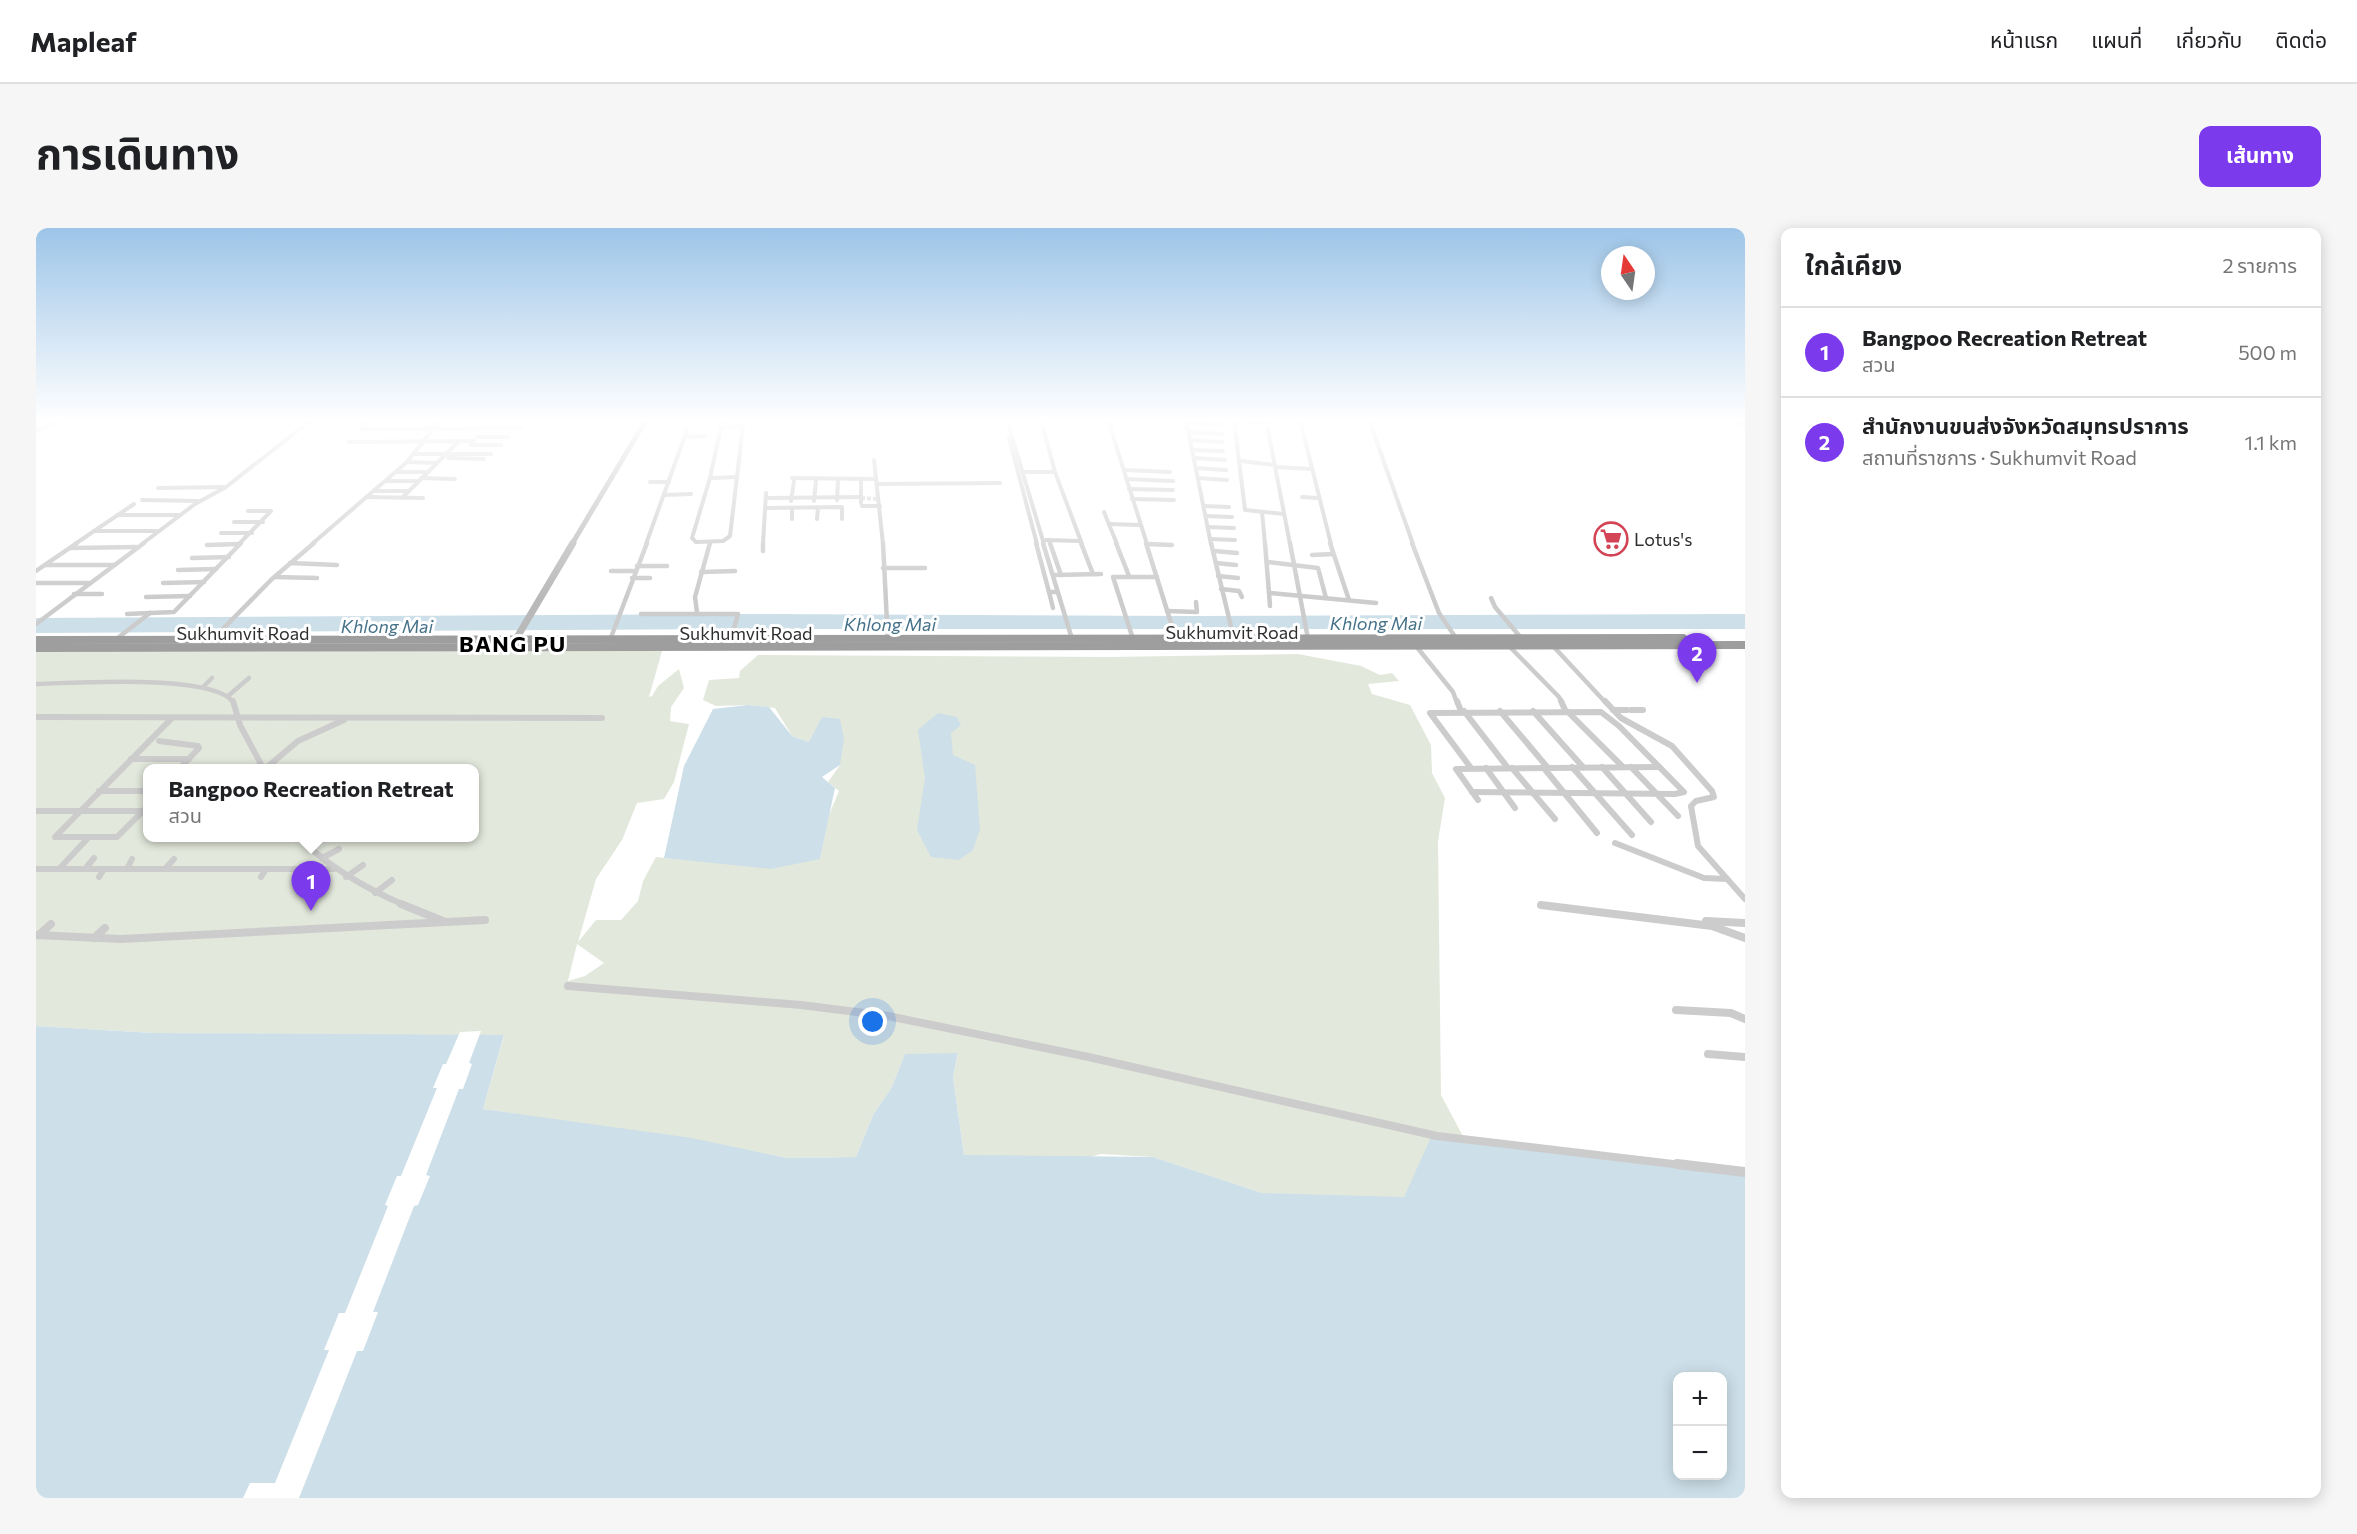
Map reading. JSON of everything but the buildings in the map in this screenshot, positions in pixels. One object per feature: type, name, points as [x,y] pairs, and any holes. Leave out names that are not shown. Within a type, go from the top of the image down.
[{"type":"highway","name":"Sukhumvit Road","points":[[36,648],[1233,635],[1745,638]]},
{"type":"highway","name":"Sukhumvit Road","points":[[36,640],[215,637],[732,636],[1416,646],[1745,645]]},
{"type":"main road","points":[[517,637],[610,479]]},
{"type":"street","points":[[36,626],[89,582],[158,531],[236,479]]},
{"type":"street","points":[[215,637],[274,577],[387,481],[446,479]]},
{"type":"street","points":[[710,479],[692,538],[696,542],[723,541],[730,536],[737,479]]},
{"type":"street","points":[[1020,479],[1053,608]]},
{"type":"street","points":[[1027,479],[1039,523],[1061,575]]},
{"type":"street","points":[[1058,479],[1093,574]]},
{"type":"street","points":[[1198,479],[1233,635]]},
{"type":"street","points":[[1216,479],[1227,480]]},
{"type":"street","points":[[1242,479],[1245,510],[1284,514]]},
{"type":"street","points":[[1277,479],[1307,635]]},
{"type":"street","points":[[1314,479],[1349,600]]},
{"type":"street","points":[[1390,479],[1425,580],[1439,613],[1454,635]]},
{"type":"street","points":[[403,497],[420,480]]},
{"type":"street","points":[[792,519],[793,480],[876,481],[892,484],[1000,483]]},
{"type":"street","points":[[1173,481],[1126,480],[1175,636]]},
{"type":"street","points":[[816,481],[817,519]]},
{"type":"street","points":[[837,500],[838,481]]},
{"type":"street","points":[[861,481],[861,501]]},
{"type":"street","points":[[876,481],[880,506],[888,640]]},
{"type":"street","points":[[612,636],[669,482],[650,482]]},
{"type":"street","points":[[912,483],[914,490]]},
{"type":"street","points":[[934,483],[935,490]]},
{"type":"street","points":[[952,483],[954,491]]},
{"type":"street","points":[[973,483],[975,490]]},
{"type":"street","points":[[992,483],[994,491]]},
{"type":"street","points":[[892,484],[892,490]]},
{"type":"street","points":[[158,488],[226,487]]},
{"type":"street","points":[[1129,489],[1173,490]]},
{"type":"street","points":[[375,491],[409,491]]},
{"type":"street","points":[[1022,491],[1029,491]]},
{"type":"street","points":[[664,495],[691,494]]},
{"type":"street","points":[[763,551],[766,496],[791,503],[816,503],[842,507],[842,519]]},
{"type":"street","points":[[1302,496],[1319,498]]},
{"type":"street","points":[[368,497],[423,498]]},
{"type":"street","points":[[765,508],[791,503],[816,503],[853,498],[880,506]]},
{"type":"street","points":[[1132,499],[1174,500]]},
{"type":"street","points":[[142,500],[201,501]]},
{"type":"street","points":[[36,571],[134,504]]},
{"type":"street","points":[[1204,506],[1228,507]]},
{"type":"street","points":[[127,614],[171,613],[263,522],[271,511],[248,511]]},
{"type":"street","points":[[1104,512],[1129,576]]},
{"type":"street","points":[[1262,512],[1270,606]]},
{"type":"street","points":[[117,515],[180,515]]},
{"type":"street","points":[[1206,516],[1232,517]]},
{"type":"street","points":[[234,522],[263,522]]},
{"type":"street","points":[[1032,523],[1039,523]]},
{"type":"street","points":[[1109,524],[1140,525]]},
{"type":"street","points":[[1208,527],[1234,528]]},
{"type":"street","points":[[94,531],[158,531]]},
{"type":"street","points":[[221,534],[252,532]]},
{"type":"street","points":[[1210,539],[1235,540]]},
{"type":"street","points":[[1037,545],[1046,542],[1079,541]]},
{"type":"street","points":[[697,614],[695,597],[710,542]]},
{"type":"street","points":[[1046,542],[1071,637]]},
{"type":"street","points":[[207,545],[241,544]]},
{"type":"street","points":[[1147,544],[1172,545]]},
{"type":"street","points":[[70,548],[137,547]]},
{"type":"street","points":[[1214,551],[1237,553]]},
{"type":"street","points":[[1312,555],[1334,554]]},
{"type":"street","points":[[192,558],[229,556]]},
{"type":"street","points":[[1267,562],[1318,568],[1326,598]]},
{"type":"street","points":[[290,563],[338,565]]},
{"type":"street","points":[[1216,563],[1236,565]]},
{"type":"street","points":[[45,565],[114,565]]},
{"type":"street","points":[[611,571],[667,566]]},
{"type":"street","points":[[884,568],[925,568]]},
{"type":"street","points":[[178,570],[216,569]]},
{"type":"street","points":[[702,572],[731,573]]},
{"type":"street","points":[[1054,575],[1101,574]]},
{"type":"street","points":[[1132,636],[1113,576],[1157,577]]},
{"type":"street","points":[[1218,576],[1238,578]]},
{"type":"street","points":[[274,577],[317,578]]},
{"type":"street","points":[[632,578],[650,578]]},
{"type":"street","points":[[36,583],[89,582]]},
{"type":"street","points":[[163,583],[204,582]]},
{"type":"street","points":[[1221,589],[1239,591],[1242,597]]},
{"type":"street","points":[[1049,592],[1058,592]]},
{"type":"street","points":[[1270,593],[1376,603]]},
{"type":"street","points":[[74,594],[102,594]]},
{"type":"street","points":[[146,597],[190,596]]},
{"type":"street","points":[[1491,598],[1519,636]]},
{"type":"street","points":[[1168,613],[1197,612],[1196,602]]},
{"type":"street","points":[[115,640],[150,613]]},
{"type":"street","points":[[641,614],[738,614],[732,636]]},
{"type":"street","points":[[1416,646],[1453,692],[1462,711],[1555,819]]},
{"type":"street","points":[[1509,646],[1559,697],[1567,712],[1678,816]]},
{"type":"street","points":[[1553,646],[1626,721],[1672,746],[1715,795],[1710,799],[1696,801],[1691,806],[1695,840],[1745,899]]},
{"type":"street","points":[[204,686],[212,678]]},
{"type":"street","points":[[228,696],[249,678]]},
{"type":"street","points":[[173,684],[179,679]]},
{"type":"street","points":[[36,684],[139,682],[204,686],[222,691],[236,706],[237,718],[262,764]]},
{"type":"street","points":[[1613,710],[1643,710]]},
{"type":"street","points":[[1471,768],[1430,713],[1462,711],[1605,712],[1684,792],[1656,794],[1472,792]]},
{"type":"street","points":[[1500,711],[1597,833]]},
{"type":"street","points":[[1533,711],[1583,767]]},
{"type":"street","points":[[36,717],[602,718]]},
{"type":"street","points":[[143,813],[117,837],[55,837],[172,717]]},
{"type":"street","points":[[269,764],[298,741],[322,728],[351,718]]},
{"type":"street","points":[[159,741],[198,746],[184,764]]},
{"type":"street","points":[[131,759],[189,759]]},
{"type":"street","points":[[1572,767],[1632,835]]},
{"type":"street","points":[[1602,767],[1651,822]]},
{"type":"street","points":[[1478,801],[1456,769],[1659,767]]},
{"type":"street","points":[[1486,768],[1515,808]]},
{"type":"street","points":[[99,791],[143,791]]},
{"type":"street","points":[[36,811],[143,810]]},
{"type":"street","points":[[59,869],[88,838]]},
{"type":"street","points":[[304,842],[346,877],[375,893],[446,922]]},
{"type":"street","points":[[1615,843],[1704,878],[1727,879]]},
{"type":"street","points":[[322,858],[339,849]]},
{"type":"street","points":[[85,869],[94,858]]},
{"type":"street","points":[[126,869],[132,859]]},
{"type":"street","points":[[165,869],[174,859]]},
{"type":"street","points":[[346,877],[363,865]]},
{"type":"street","points":[[36,869],[334,869]]},
{"type":"street","points":[[99,877],[104,869]]},
{"type":"street","points":[[140,876],[147,869]]},
{"type":"street","points":[[181,876],[187,869]]},
{"type":"street","points":[[220,876],[226,869]]},
{"type":"street","points":[[261,877],[266,869]]},
{"type":"street","points":[[375,893],[392,880]]},
{"type":"street","points":[[1745,922],[1709,921],[1542,902],[1712,926],[1745,938]]},
{"type":"street","points":[[38,935],[94,939],[172,937],[239,930],[485,920]]},
{"type":"street","points":[[38,935],[51,924]]},
{"type":"street","points":[[94,939],[105,928]]},
{"type":"street","points":[[172,937],[177,930]]},
{"type":"street","points":[[568,986],[801,1005],[908,1019],[1084,1056],[1437,1136],[1745,1172]]},
{"type":"street","points":[[1676,1011],[1731,1013],[1745,1019]]},
{"type":"street","points":[[1708,1054],[1745,1057]]},
{"type":"shaded area","points":[[36,651],[662,651],[649,697],[658,686],[679,669],[684,688],[671,707],[670,721],[689,724],[674,782],[664,799],[637,803],[622,840],[596,879],[578,942],[596,920],[621,920],[638,901],[643,881],[656,857],[738,862],[820,859],[829,815],[839,791],[828,782],[840,765],[809,742],[792,736],[775,708],[748,705],[716,706],[703,700],[709,680],[739,678],[740,671],[758,655],[1109,657],[1298,654],[1361,666],[1380,675],[1392,673],[1399,681],[1368,684],[1372,694],[1410,705],[1431,745],[1432,773],[1445,798],[1438,841],[1441,1095],[1498,1202],[1338,1209],[1262,1193],[1153,1157],[1101,1154],[1074,1161],[964,1155],[953,1077],[958,1054],[905,1055],[892,1087],[873,1115],[856,1157],[787,1158],[726,1146],[483,1109],[504,1036],[153,1033],[36,1026]],"holes":[[[577,944],[604,963],[585,976],[568,981]]]},
{"type":"water","name":"Khlong Mai","points":[[749,614],[1188,616],[1745,614],[1745,629],[745,629],[36,633],[36,618]]},
{"type":"water","points":[[748,705],[769,707],[792,736],[809,742],[822,717],[840,719],[844,738],[840,765],[822,777],[835,788],[820,859],[771,869],[664,858],[684,766],[713,709]]},
{"type":"water","points":[[938,713],[957,717],[961,725],[951,733],[953,755],[975,765],[980,829],[973,850],[959,860],[931,857],[917,830],[925,778],[918,730]]},
{"type":"water","points":[[36,1026],[153,1033],[504,1035],[483,1109],[692,1138],[787,1158],[856,1157],[873,1115],[892,1087],[905,1054],[958,1053],[953,1077],[964,1155],[1153,1157],[1262,1193],[1404,1197],[1432,1135],[1745,1171],[1745,1498],[36,1498]]},
{"type":"pier","points":[[481,1031],[469,1063],[472,1064],[463,1089],[459,1089],[426,1175],[430,1176],[418,1205],[414,1206],[373,1312],[378,1312],[363,1351],[357,1351],[299,1498],[243,1498],[250,1483],[275,1483],[329,1350],[324,1350],[339,1313],[345,1313],[388,1206],[385,1205],[397,1176],[401,1176],[437,1088],[433,1088],[443,1064],[446,1064],[460,1032]]},
{"type":"tunnel","points":[[861,498],[879,499]]},
{"type":"place","name":"Lotus's","points":[[1611,539]]},
{"type":"place","name":"สำนักงานขนส่งจังหวัดสมุทรปราการ","points":[[1697,683]]},
{"type":"place","name":"Bangpoo Recreation Retreat","points":[[311,911]]},
{"type":"district","name":"BANG PU","points":[[513,643]]}]
